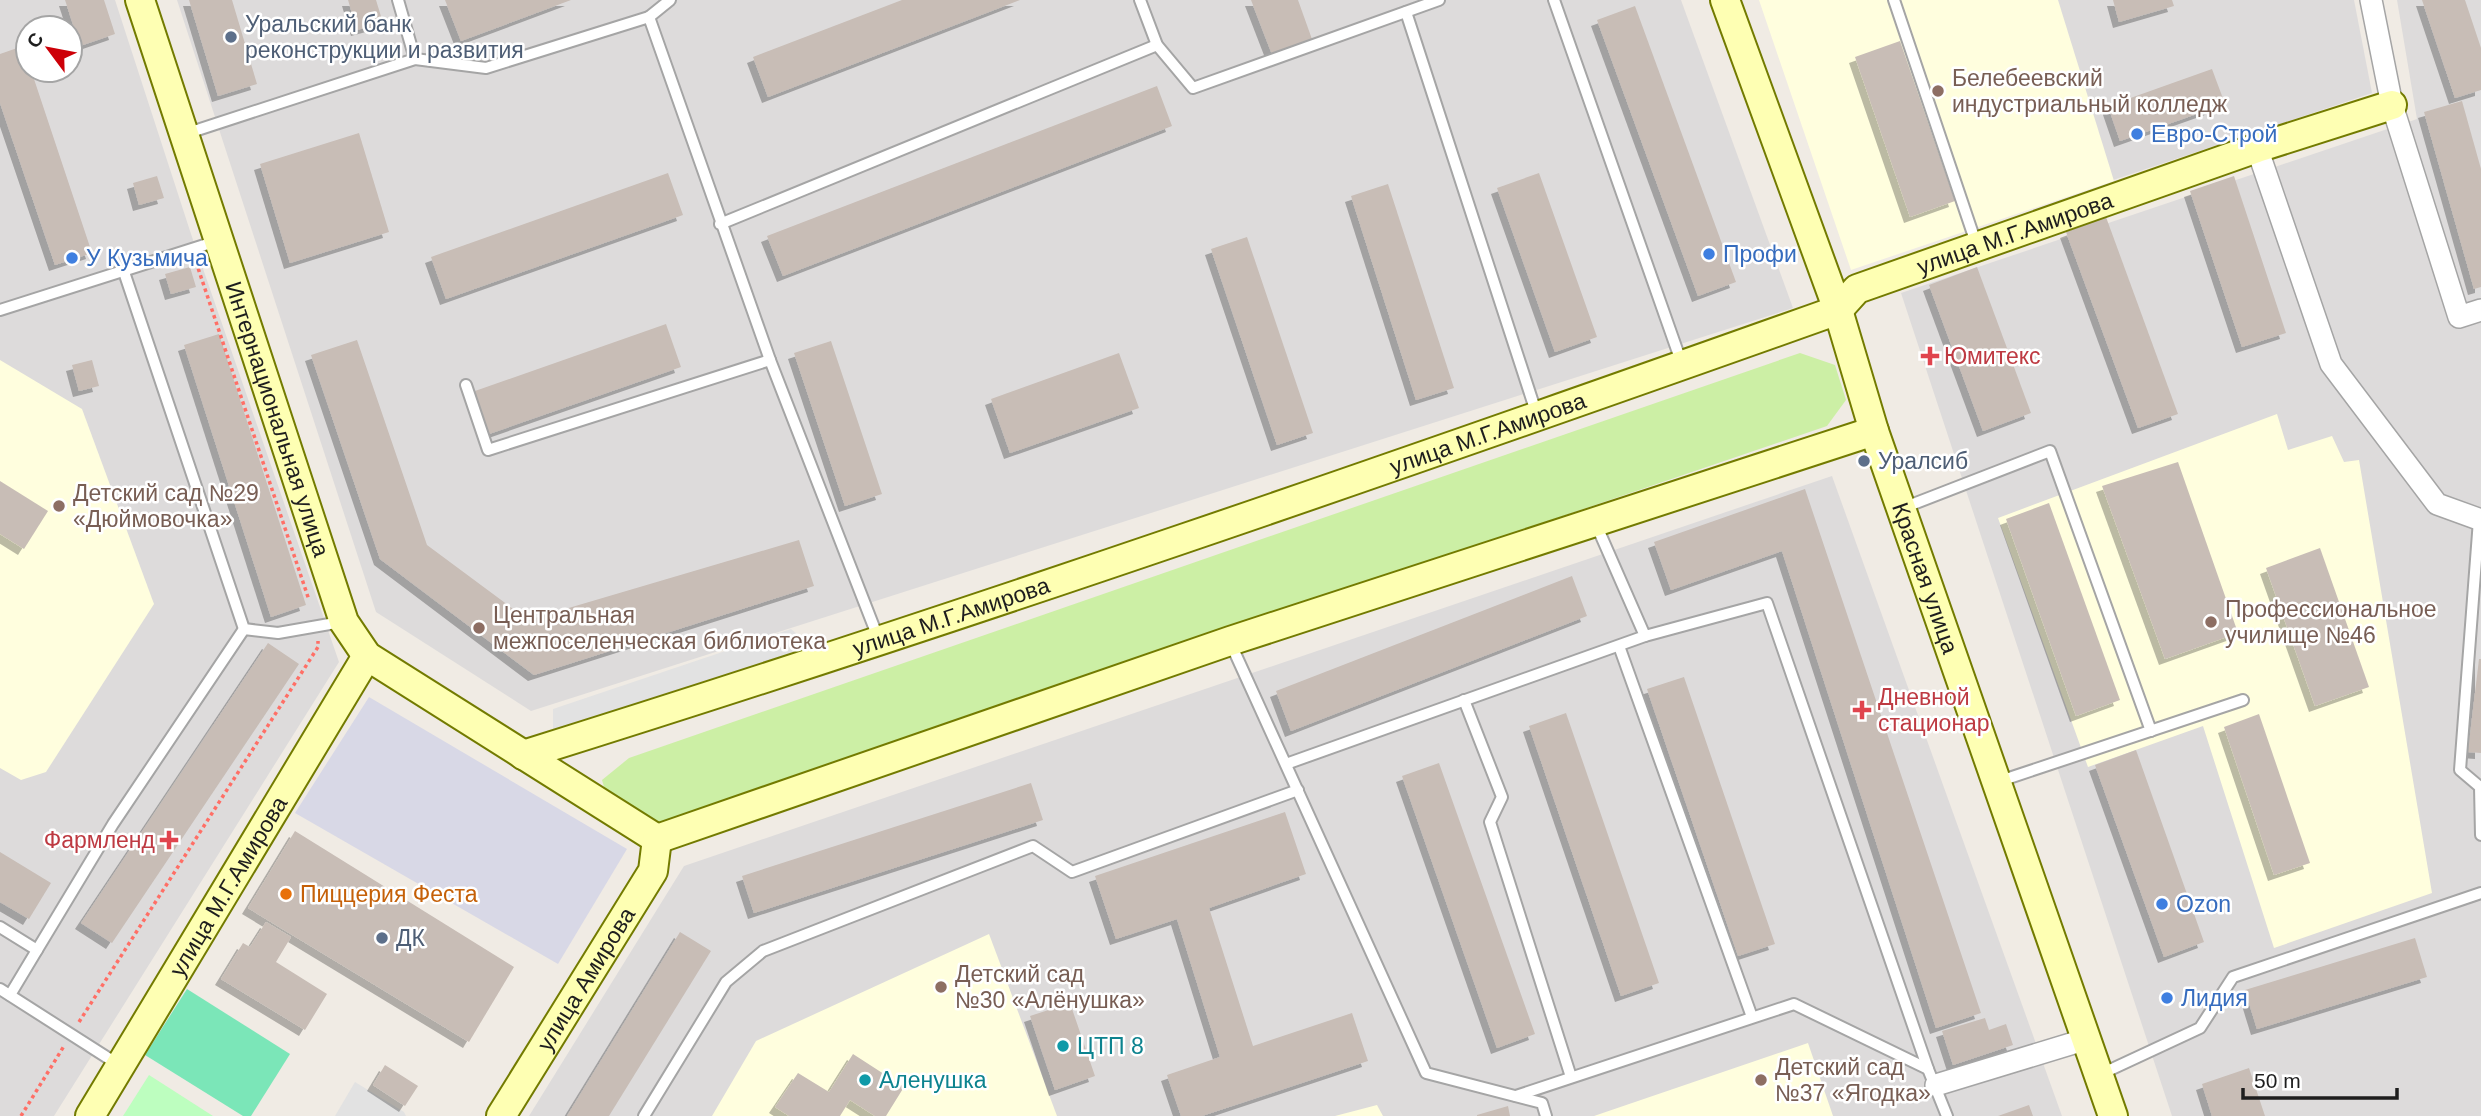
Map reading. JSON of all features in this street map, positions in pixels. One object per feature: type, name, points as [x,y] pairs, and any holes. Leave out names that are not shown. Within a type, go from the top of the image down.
[{"type":"street","name":"Интернациональная улица","points":[[140,0],[344,622],[367,656],[523,755]]},
{"type":"street","name":"Красная улица","points":[[1725,0],[1838,310],[1874,431],[2113,1116]]},
{"type":"street","points":[[2371,0],[2392,105],[2459,317],[2481,310]]},
{"type":"street","name":"улица М.Г.Амирова","points":[[523,755],[815,664],[1538,417],[1838,310],[1857,289],[2257,148],[2392,105]]},
{"type":"street","points":[[2257,148],[2331,364],[2437,504],[2480,520]]},
{"type":"street","points":[[523,755],[657,839],[1230,641],[1874,431]]},
{"type":"street","name":"улица М.Г.Амирова","points":[[90,1116],[367,656]]},
{"type":"street","name":"улица Амирова","points":[[500,1116],[653,871],[657,839]]},
{"type":"street","points":[[1932,1077],[2087,1039]]},
{"type":"lane","points":[[398,0],[415,60]]},
{"type":"lane","points":[[185,134],[415,60],[486,68],[649,17],[670,0]]},
{"type":"lane","points":[[1140,0],[1157,45],[1193,88],[1439,0]]},
{"type":"lane","points":[[1554,0],[1682,366]]},
{"type":"lane","points":[[1894,0],[1978,246]]},
{"type":"lane","points":[[1406,12],[1538,417]]},
{"type":"lane","points":[[649,17],[770,360],[879,642]]},
{"type":"lane","points":[[720,224],[1157,45]]},
{"type":"lane","points":[[0,310],[220,240]]},
{"type":"lane","points":[[124,272],[244,629]]},
{"type":"lane","points":[[466,385],[488,450],[770,360]]},
{"type":"lane","points":[[1901,509],[2050,451],[2151,731]]},
{"type":"lane","points":[[2480,520],[2460,770],[2480,787],[2481,835]]},
{"type":"lane","points":[[1595,522],[1645,636]]},
{"type":"lane","points":[[1286,764],[1645,636],[1768,603],[1947,1116]]},
{"type":"lane","points":[[244,629],[278,634],[344,622]]},
{"type":"lane","points":[[121,1066],[5,992],[37,950],[113,824],[244,629]]},
{"type":"lane","points":[[1230,641],[1426,1073],[1542,1103],[1546,1116]]},
{"type":"lane","points":[[1619,646],[1752,1017]]},
{"type":"lane","points":[[1997,782],[2243,700]]},
{"type":"lane","points":[[1464,701],[1502,797],[1490,822],[1571,1077]]},
{"type":"lane","points":[[643,1116],[726,982],[763,951],[1033,846],[1072,872],[1298,790]]},
{"type":"lane","points":[[2099,1075],[2200,1028],[2232,977],[2481,893]]},
{"type":"lane","points":[[0,927],[37,950]]},
{"type":"lane","points":[[1515,1096],[1794,1003],[1932,1077]]},
{"type":"shaded area","points":[[0,0],[115,0],[191,234],[339,662],[54,1116],[0,1116]]},
{"type":"shaded area","points":[[177,0],[1681,0],[1793,308],[531,711],[376,612]]},
{"type":"shaded area","name":"Белебеевский индустриальный колледж","points":[[1759,0],[2058,0],[2114,181],[1851,270]]},
{"type":"shaded area","name":"Белебеевский индустриальный колледж","points":[[1779,0],[2354,0],[2372,93],[1866,263]]},
{"type":"shaded area","points":[[2397,0],[2481,0],[2481,1116],[2172,1116],[1901,293],[2417,119]]},
{"type":"shaded area","name":"Детский сад №29 «Дюймовочка»","points":[[0,360],[82,409],[154,604],[46,772],[21,780],[0,768]]},
{"type":"shaded area","name":"Профессиональное училище №46","points":[[2277,414],[2288,450],[2332,436],[2344,462],[2359,460],[2432,893],[2274,948],[2203,726],[2088,767],[1998,518]]},
{"type":"shaded area","points":[[1832,476],[2062,1116],[529,1116],[684,866]]},
{"type":"shaded area","points":[[791,629],[811,646],[553,736],[553,709]]},
{"type":"shaded area","points":[[369,697],[627,849],[558,964],[295,813]]},
{"type":"shaded area","name":"Детский сад №30 «Алёнушка»","points":[[989,934],[1057,1116],[712,1116],[756,1041]]},
{"type":"shaded area","name":"Детский сад №37 «Ягодка»","points":[[1808,1043],[1833,1116],[1594,1116]]},
{"type":"shaded area","points":[[355,1082],[404,1112],[406,1116],[335,1116]]},
{"type":"shaded area","points":[[1377,1105],[1383,1116],[1335,1116]]},
{"type":"green space","points":[[1800,353],[1835,365],[1846,400],[1827,426],[650,827],[611,811],[602,780],[629,758]]},
{"type":"green space","points":[[187,989],[290,1054],[251,1116],[243,1116],[145,1055]]},
{"type":"green space","points":[[149,1075],[213,1116],[123,1116]]},
{"type":"building","points":[[65,0],[104,0],[115,34],[84,45],[84,14],[70,14]]},
{"type":"building","points":[[189,0],[232,0],[257,84],[218,96]]},
{"type":"building","points":[[348,0],[376,0],[383,23],[357,30]]},
{"type":"building","points":[[445,0],[571,0],[461,41]]},
{"type":"building","points":[[902,0],[1020,0],[768,97],[753,57]]},
{"type":"building","points":[[1251,0],[1298,0],[1313,42],[1273,57]]},
{"type":"building","points":[[2113,0],[2172,0],[2174,6],[2119,22]]},
{"type":"building","points":[[2422,0],[2465,0],[2481,48],[2481,90],[2455,98]]},
{"type":"building","points":[[1635,6],[1736,282],[1698,296],[1597,20]]},
{"type":"building","points":[[1900,41],[1955,201],[1910,217],[1855,57]]},
{"type":"building","points":[[14,49],[14,84],[36,84],[92,253],[55,265],[0,103],[0,54]]},
{"type":"building","points":[[2212,69],[2225,104],[2120,141],[2108,106]]},
{"type":"building","points":[[1157,86],[1172,126],[783,276],[767,236]]},
{"type":"building","points":[[2462,101],[2481,169],[2481,287],[2474,289],[2424,112]]},
{"type":"building","points":[[359,133],[389,232],[290,263],[260,164]]},
{"type":"building","points":[[668,173],[683,215],[446,299],[431,257]]},
{"type":"building","points":[[1539,173],[1597,337],[1555,352],[1497,188]]},
{"type":"building","points":[[157,176],[164,198],[139,205],[133,183]]},
{"type":"building","points":[[2234,176],[2286,333],[2242,347],[2190,191]]},
{"type":"building","points":[[1388,184],[1454,388],[1416,400],[1351,196]]},
{"type":"building","points":[[2106,217],[2178,414],[2138,428],[2066,232]]},
{"type":"building","points":[[1247,237],[1313,433],[1277,445],[1211,249]]},
{"type":"building","points":[[190,267],[196,287],[171,294],[165,274]]},
{"type":"building","points":[[1977,267],[2031,413],[1983,431],[1929,285]]},
{"type":"building","points":[[666,324],[681,367],[489,434],[475,391]]},
{"type":"building","points":[[219,334],[306,605],[271,617],[184,345]]},
{"type":"building","points":[[357,340],[427,545],[528,620],[799,540],[814,586],[534,675],[380,559],[311,355]]},
{"type":"building","points":[[831,341],[882,494],[845,506],[794,353]]},
{"type":"building","points":[[1119,353],[1139,408],[1010,453],[991,399]]},
{"type":"building","points":[[92,360],[99,386],[79,391],[72,365]]},
{"type":"building","points":[[2178,462],[2238,633],[2165,659],[2102,486]]},
{"type":"building","points":[[0,481],[48,511],[24,549],[0,534]]},
{"type":"building","points":[[1805,489],[1981,1013],[1936,1028],[1782,551],[1671,590],[1654,542]]},
{"type":"building","points":[[2049,503],[2120,700],[2076,716],[2006,519]]},
{"type":"building","points":[[2320,548],[2369,687],[2315,706],[2266,568]]},
{"type":"building","points":[[1572,576],[1587,616],[1291,731],[1276,691]]},
{"type":"building","points":[[268,643],[299,664],[112,943],[81,923]]},
{"type":"building","points":[[2481,659],[2481,753],[2468,752]]},
{"type":"building","points":[[1684,677],[1775,944],[1738,956],[1647,689]]},
{"type":"building","points":[[1566,713],[1659,983],[1621,996],[1529,726]]},
{"type":"building","points":[[2259,714],[2310,863],[2274,875],[2224,727]]},
{"type":"building","points":[[2136,750],[2204,942],[2164,957],[2095,765]]},
{"type":"building","points":[[1439,763],[1535,1034],[1497,1048],[1402,776]]},
{"type":"building","points":[[1031,783],[1043,820],[754,913],[742,876]]},
{"type":"building","points":[[1285,812],[1306,874],[1209,908],[1253,1046],[1352,1013],[1368,1061],[1202,1116],[1181,1116],[1167,1075],[1220,1057],[1177,919],[1116,939],[1095,876]]},
{"type":"building","name":"ДК","points":[[295,831],[514,967],[469,1042],[248,908]]},
{"type":"building","points":[[0,852],[51,883],[29,919],[0,902]]},
{"type":"building","points":[[266,922],[291,937],[276,962],[327,994],[305,1030],[221,979],[243,943],[250,947]]},
{"type":"building","points":[[680,932],[711,951],[609,1116],[567,1116]]},
{"type":"building","points":[[2415,938],[2427,977],[2257,1029],[2245,990]]},
{"type":"building","name":"ЦТП 8","points":[[1070,1003],[1095,1076],[1055,1090],[1030,1016]]},
{"type":"building","points":[[1985,1018],[1989,1030],[2006,1024],[2013,1045],[1953,1065],[1942,1031]]},
{"type":"building","name":"Аленушка","points":[[853,1054],[904,1087],[886,1116],[875,1116],[850,1100],[840,1116],[789,1116],[775,1107],[798,1073],[829,1092]]},
{"type":"building","points":[[385,1065],[418,1086],[405,1106],[373,1085]]},
{"type":"building","points":[[2249,1068],[2265,1116],[2212,1116],[2202,1084]]},
{"type":"building","points":[[2029,1105],[2033,1116],[1998,1116]]},
{"type":"building","points":[[1508,1106],[1510,1116],[1477,1116],[1477,1115]]},
{"type":"place","name":"Уральский банк реконструкции и развития","points":[[231,37]]},
{"type":"place","name":"Белебеевский индустриальный колледж","points":[[1938,91]]},
{"type":"place","name":"Евро-Строй","points":[[2137,134]]},
{"type":"place","name":"Профи","points":[[1709,254]]},
{"type":"place","name":"У Кузьмича","points":[[72,258]]},
{"type":"place","name":"Юмитекс","points":[[1930,356]]},
{"type":"place","name":"Уралсиб","points":[[1864,461]]},
{"type":"place","name":"Детский сад №29 «Дюймовочка»","points":[[59,506]]},
{"type":"place","name":"Профессиональное училище №46","points":[[2211,622]]},
{"type":"place","name":"Центральная межпоселенческая библиотека","points":[[479,628]]},
{"type":"place","name":"Дневной стационар","points":[[1862,710]]},
{"type":"place","name":"Фармленд","points":[[169,840]]},
{"type":"place","name":"Пиццерия Феста","points":[[286,894]]},
{"type":"place","name":"Ozon","points":[[2162,904]]},
{"type":"place","name":"ДК","points":[[382,938]]},
{"type":"place","name":"Детский сад №30 «Алёнушка»","points":[[941,987]]},
{"type":"place","name":"Лидия","points":[[2167,998]]},
{"type":"place","name":"ЦТП 8","points":[[1063,1046]]},
{"type":"place","name":"Аленушка","points":[[865,1080]]},
{"type":"place","name":"Детский сад №37 «Ягодка»","points":[[1761,1080]]}]
